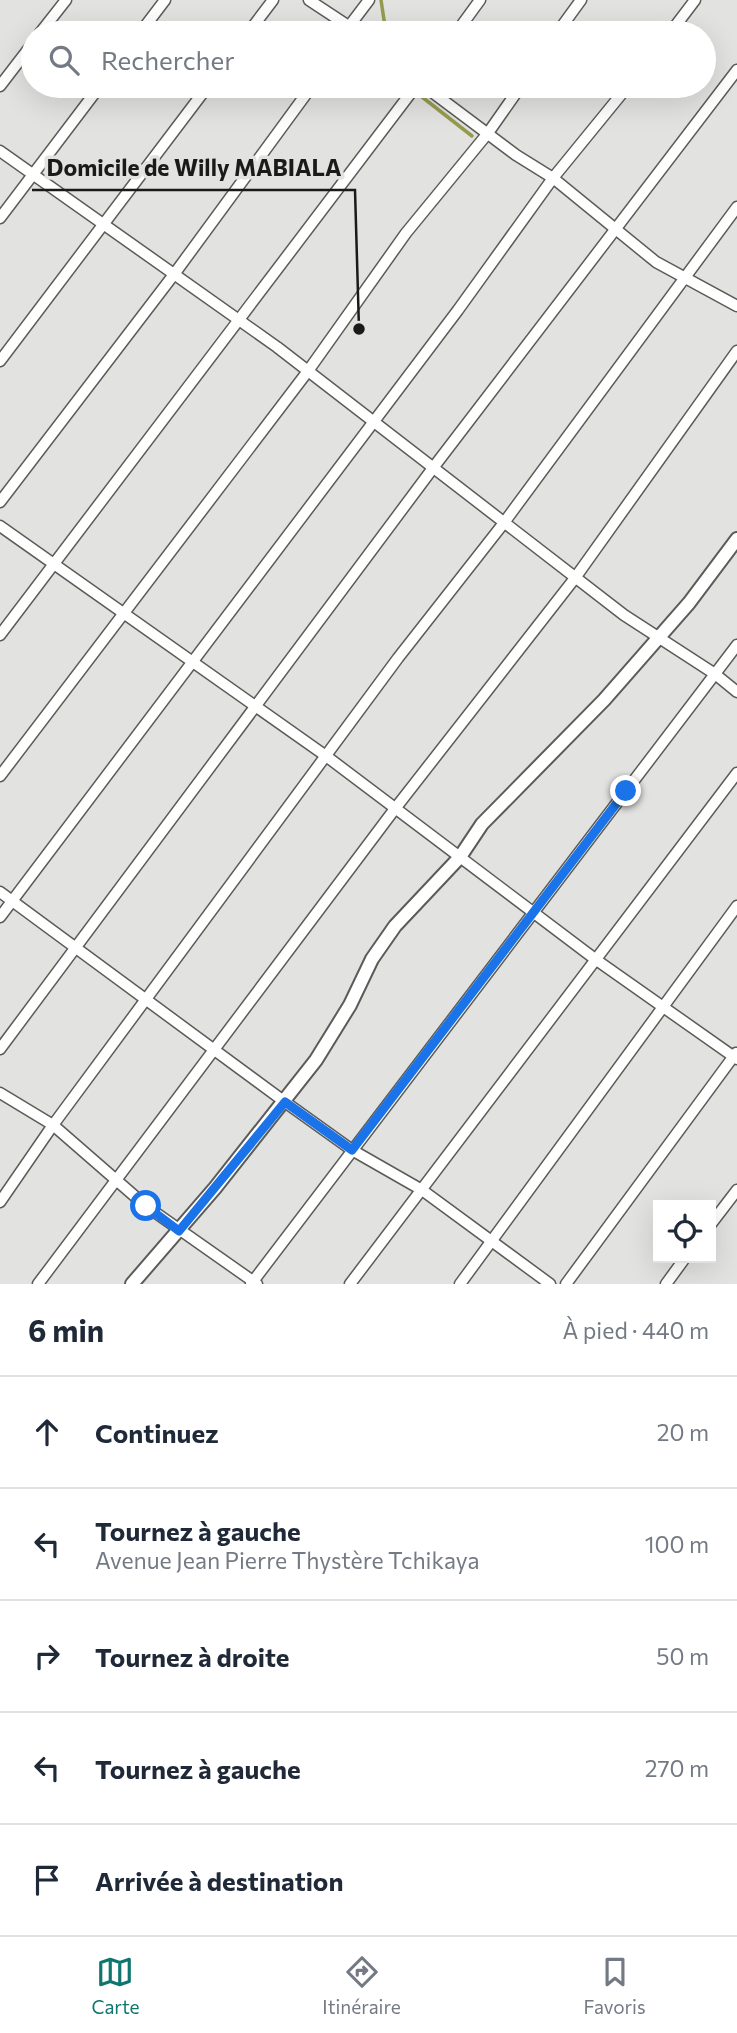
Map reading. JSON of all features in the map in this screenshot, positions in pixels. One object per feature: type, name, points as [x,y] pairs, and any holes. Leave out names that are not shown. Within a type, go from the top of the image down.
[{"type":"street","points":[[49,21],[66,0]]},
{"type":"street","points":[[149,21],[164,0]]},
{"type":"street","points":[[257,21],[274,0]]},
{"type":"street","points":[[309,0],[336,21]]},
{"type":"street","points":[[352,21],[369,0]]},
{"type":"street","points":[[465,21],[480,0]]},
{"type":"street","points":[[566,21],[581,0]]},
{"type":"street","points":[[679,21],[695,0]]},
{"type":"street","points":[[0,86],[21,59]]},
{"type":"street","points":[[0,1049],[433,468],[616,232],[737,70]]},
{"type":"street","points":[[0,218],[91,98]]},
{"type":"street","points":[[0,361],[199,98]]},
{"type":"street","points":[[0,502],[303,98]]},
{"type":"street","points":[[0,635],[407,98]]},
{"type":"street","points":[[441,98],[516,155],[553,178],[616,232],[684,279],[737,306]]},
{"type":"street","points":[[0,776],[309,371],[406,233],[488,133],[513,98]]},
{"type":"street","points":[[0,917],[553,178],[618,98]]},
{"type":"street","points":[[0,151],[103,225],[175,272],[309,371],[575,578],[656,638],[715,674],[737,692]]},
{"type":"street","points":[[0,1202],[53,1125],[326,756],[503,524],[737,207]]},
{"type":"street","points":[[38,1284],[394,810],[475,710],[575,578],[737,351]]},
{"type":"street","points":[[0,526],[326,756],[394,810],[595,959],[736,1056],[566,1284]]},
{"type":"street","points":[[132,1284],[285,1102],[316,1060],[349,1005],[372,959],[395,926],[460,857],[482,824],[596,709],[689,603],[737,539]]},
{"type":"street","points":[[0,1093],[53,1125],[179,1231],[253,1283],[737,645]]},
{"type":"street","points":[[350,1284],[737,773]]},
{"type":"street","points":[[0,892],[352,1150],[422,1190],[550,1284]]},
{"type":"street","points":[[460,1284],[737,906]]},
{"type":"street","points":[[716,1217],[737,1189]]},
{"type":"street","points":[[666,1284],[681,1263]]},
{"type":"waterway","points":[[381,0],[384,21]]},
{"type":"waterway","points":[[423,98],[472,136]]},
{"type":"place","name":"Domicile de Willy MABIALA","points":[[359,329]]},
{"type":"route","points":[[146,1206],[179,1231],[285,1102],[352,1150],[626,791]]}]
